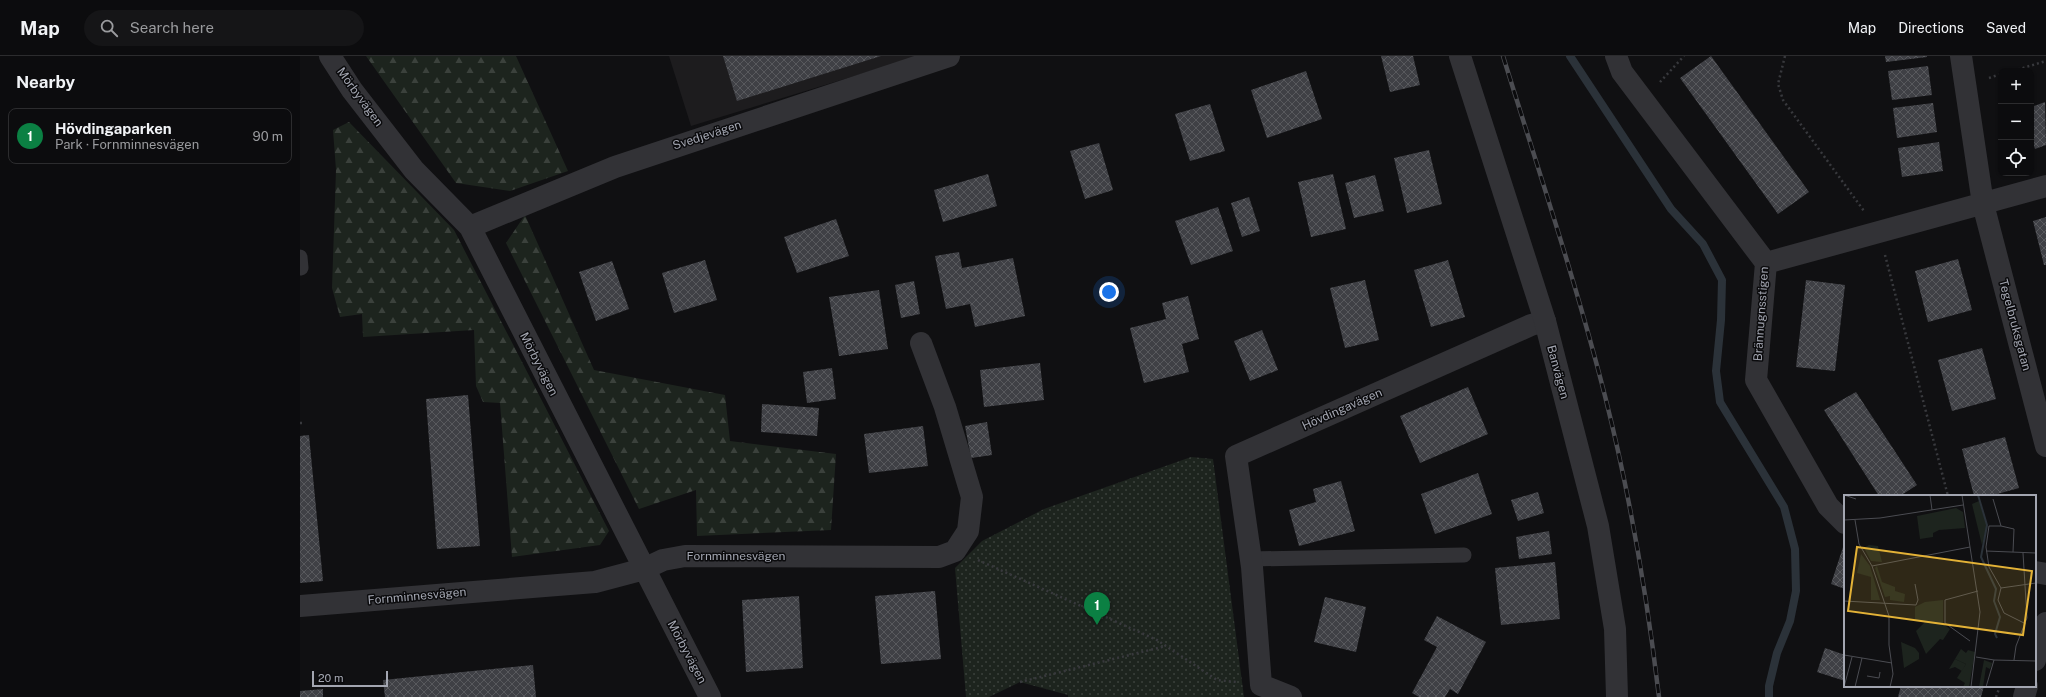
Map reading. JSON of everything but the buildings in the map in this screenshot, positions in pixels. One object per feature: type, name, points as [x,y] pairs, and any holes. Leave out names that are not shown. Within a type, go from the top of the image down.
[{"type":"street","name":"Mörbyvägen","points":[[330,56],[352,90],[414,170],[470,227],[710,697]]},
{"type":"street","name":"Svedjevägen","points":[[470,227],[615,167],[949,56]]},
{"type":"street","name":"Banvägen","points":[[1460,56],[1545,321],[1598,526],[1615,629],[1616,697]]},
{"type":"street","name":"Brännugnsstigen","points":[[1616,56],[1622,72],[1766,263],[1756,380],[1828,506],[1844,522]]},
{"type":"street","name":"Tegelbruksgatan","points":[[1962,56],[1983,204],[2046,446]]},
{"type":"street","points":[[1766,263],[2046,186]]},
{"type":"street","name":"Hövdingavägen","points":[[1262,685],[1251,559],[1236,456],[1532,325],[1545,321]]},
{"type":"street","points":[[920,343],[945,407],[972,497],[968,531],[955,551]]},
{"type":"street","name":"Fornminnesvägen","points":[[300,606],[594,582],[644,569],[663,560],[685,556],[939,557],[955,551]]},
{"type":"street","points":[[2036,572],[2046,574]]},
{"type":"street","points":[[2036,657],[2046,623]]},
{"type":"street","points":[[1262,685],[1291,697]]},
{"type":"street","points":[[2024,697],[2027,687]]},
{"type":"lane","points":[[1251,559],[1464,555]]},
{"type":"path","points":[[1643,100],[1684,56]]},
{"type":"path","points":[[1785,56],[1778,84],[1783,100],[1879,232],[1948,495]]},
{"type":"path","points":[[2022,68],[2046,61]]},
{"type":"path","points":[[955,551],[991,565],[1157,640],[1217,680],[1262,685]]},
{"type":"path","points":[[1020,682],[1166,646]]},
{"type":"path","points":[[1996,697],[2000,687]]},
{"type":"shaded area","points":[[669,56],[920,56],[691,126]]},
{"type":"green space","points":[[366,56],[516,56],[568,171],[510,191],[456,183]]},
{"type":"green space","points":[[349,122],[454,230],[609,531],[600,545],[512,557],[500,403],[483,402],[476,386],[474,330],[363,337],[362,314],[340,317],[332,288],[336,170],[333,130]]},
{"type":"green space","points":[[525,215],[594,370],[725,395],[730,441],[836,454],[831,530],[697,536],[696,490],[639,509],[506,243]]},
{"type":"green space","points":[[1191,457],[1213,459],[1244,697],[1068,697],[1068,695],[1020,682],[989,697],[966,697],[955,568],[982,541],[1044,509]]},
{"type":"waterway","points":[[1570,56],[1671,209],[1703,244],[1722,280],[1721,320],[1716,371],[1720,402],[1784,507],[1795,549],[1796,591],[1790,621],[1777,653],[1769,686],[1769,697]]},
{"type":"railway","points":[[1503,56],[1569,268],[1605,396],[1637,546],[1659,697]]},
{"type":"place","name":"Hövdingaparken","points":[[1097,625]]}]
